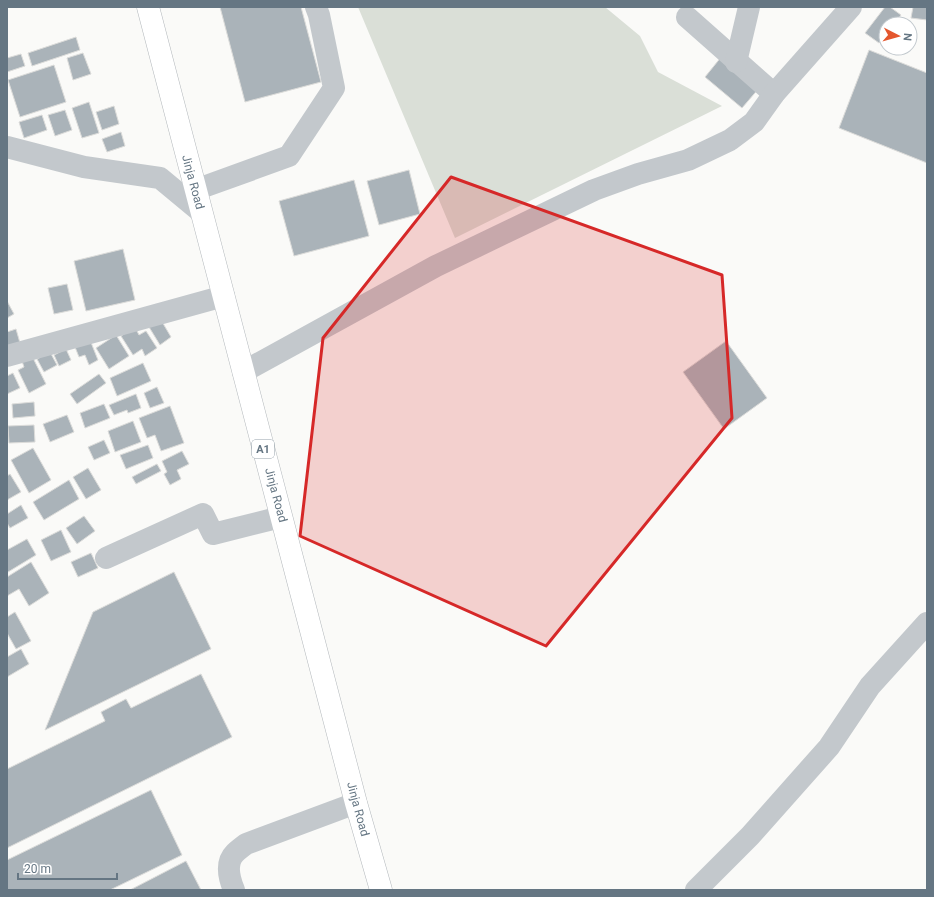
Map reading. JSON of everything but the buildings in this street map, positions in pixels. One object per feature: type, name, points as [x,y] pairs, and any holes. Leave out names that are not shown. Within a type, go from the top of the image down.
[{"type":"highway","name":"Jinja Road","points":[[148,7],[356,803],[381,890]]},
{"type":"street","points":[[195,190],[289,156],[334,88],[320,16],[316,7]]},
{"type":"street","points":[[736,62],[749,7]]},
{"type":"street","points":[[243,372],[436,266],[594,190],[638,174],[688,160],[730,140],[754,122],[774,94],[851,7]]},
{"type":"street","points":[[687,18],[774,94]]},
{"type":"street","points":[[7,147],[84,167],[160,178],[201,212]]},
{"type":"street","points":[[7,356],[224,296]]},
{"type":"street","points":[[106,558],[203,514],[212,534],[281,517]]},
{"type":"street","points":[[696,890],[750,836],[829,747],[870,686],[927,623]]},
{"type":"street","points":[[234,890],[230,880],[229,864],[234,854],[246,844],[356,803]]},
{"type":"highlighted area","points":[[451,177],[722,275],[732,418],[546,646],[300,536],[323,338]]},
{"type":"shaded area","points":[[358,7],[605,7],[640,36],[658,72],[722,106],[455,238]]}]
